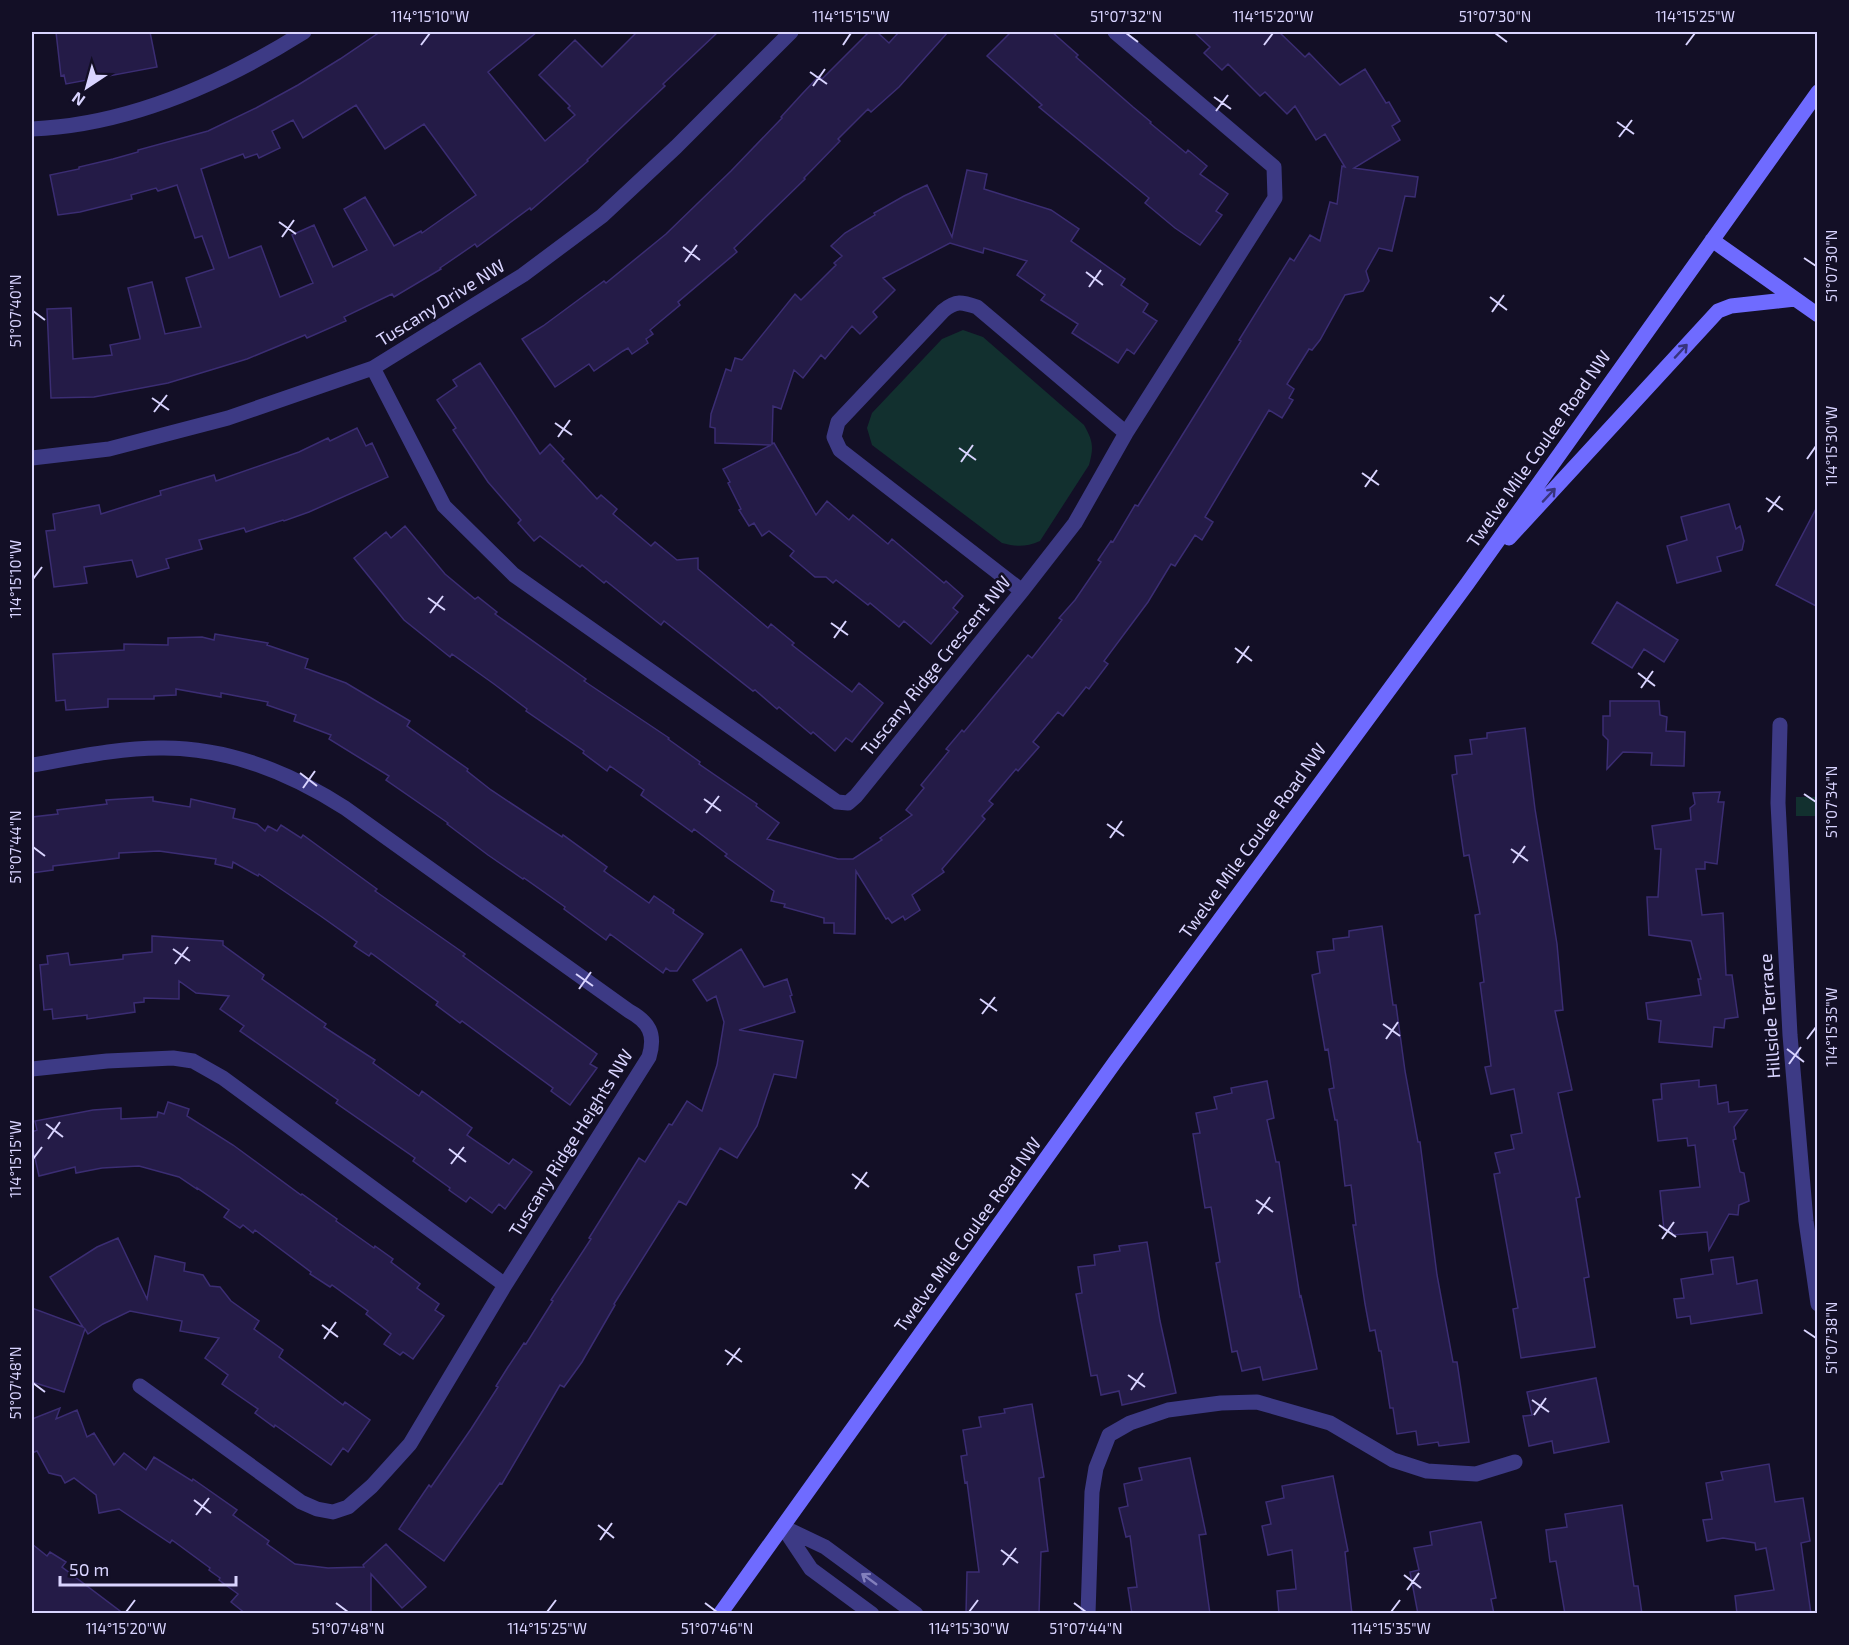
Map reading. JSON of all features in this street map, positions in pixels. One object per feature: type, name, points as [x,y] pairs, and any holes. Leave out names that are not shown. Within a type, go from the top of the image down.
[{"type":"street","points":[[32,129],[62,128],[114,118],[173,99],[277,49],[304,32]]},
{"type":"street","name":"Tuscany Drive NW","points":[[32,458],[109,448],[228,418],[373,368],[523,275],[602,216],[676,147],[791,32]]},
{"type":"street","name":"Tuscany Ridge Crescent NW","points":[[373,368],[444,506],[514,575],[837,802],[848,803],[856,796],[1075,523],[1126,433],[1275,198],[1274,168],[1115,32]]},
{"type":"street","name":"Twelve Mile Coulee Road NW","points":[[720,1614],[1115,1062],[1467,584],[1818,92]]},
{"type":"street","points":[[1712,240],[1818,315]]},
{"type":"street","points":[[1467,584],[1718,311],[1731,306],[1795,299]]},
{"type":"street","points":[[1022,591],[840,450],[834,436],[838,422],[943,311],[951,304],[963,303],[977,307],[1126,433]]},
{"type":"street","name":"Hillside Terrace","points":[[1780,725],[1778,803],[1790,1035],[1806,1221],[1818,1304]]},
{"type":"street","name":"Tuscany Ridge Heights NW","points":[[32,765],[97,754],[159,748],[226,754],[272,768],[313,788],[345,808],[642,1018],[652,1037],[649,1057],[505,1285],[410,1444],[348,1507],[333,1512],[317,1509],[301,1502],[140,1386]]},
{"type":"street","points":[[32,1069],[127,1060],[173,1058],[193,1061],[223,1078],[505,1285]]},
{"type":"street","points":[[1088,1614],[1092,1491],[1096,1468],[1109,1435],[1130,1423],[1168,1410],[1221,1403],[1257,1402],[1330,1423],[1393,1460],[1426,1471],[1476,1474],[1515,1462]]},
{"type":"street","points":[[783,1527],[811,1569],[872,1614]]},
{"type":"street","points":[[783,1527],[825,1547],[916,1614]]},
{"type":"green space","points":[[963,330],[983,337],[1084,425],[1091,440],[1092,453],[1089,465],[1040,541],[1035,543],[1021,546],[1002,543],[872,445],[867,428],[872,413],[942,339]]},
{"type":"green space","points":[[1796,797],[1817,797],[1817,816],[1796,816]]},
{"type":"building","points":[[56,32],[150,32],[157,67],[66,84],[64,75],[61,76]]},
{"type":"building","points":[[380,32],[537,32],[488,72],[545,141],[575,115],[568,108],[570,106],[539,75],[575,40],[602,67],[637,32],[718,32],[663,84],[665,86],[588,161],[531,210],[530,208],[477,247],[475,244],[441,269],[394,297],[392,294],[344,317],[346,321],[307,338],[305,335],[247,359],[168,383],[94,397],[51,398],[47,309],[71,308],[73,359],[112,355],[110,345],[140,339],[128,288],[152,282],[165,334],[201,327],[186,278],[214,269],[202,236],[195,238],[177,185],[158,191],[156,188],[131,195],[132,199],[58,215],[50,175],[79,169],[79,167],[208,131],[256,108],[340,59]],"holes":[[[356,105],[385,149],[424,124],[476,195],[422,233],[421,231],[394,246],[365,197],[344,209],[367,250],[333,267],[314,225],[292,235],[313,283],[280,297],[261,246],[229,258],[201,169],[243,154],[245,158],[257,154],[259,158],[280,148],[272,131],[293,120],[303,138]]]},
{"type":"building","points":[[869,32],[877,32],[889,43],[899,32],[948,32],[899,87],[871,112],[868,109],[838,139],[840,141],[805,179],[734,248],[737,252],[678,302],[680,305],[650,330],[653,334],[646,339],[648,343],[632,354],[628,348],[594,371],[589,364],[555,387],[522,339],[604,281],[606,283],[666,234],[731,171],[819,76],[822,79]]},
{"type":"building","points":[[1011,32],[1052,32],[1078,55],[1076,57],[1150,123],[1186,153],[1188,150],[1207,166],[1200,174],[1228,194],[1216,211],[1222,215],[1200,245],[1145,203],[1149,198],[1039,107],[1042,105],[987,56]]},
{"type":"building","points":[[1194,32],[1279,32],[1305,57],[1309,53],[1340,85],[1365,69],[1400,121],[1392,126],[1400,140],[1354,168],[1418,177],[1415,197],[1405,196],[1392,251],[1379,248],[1366,271],[1369,281],[1363,291],[1345,295],[1320,340],[1312,350],[1309,349],[1287,384],[1294,389],[1289,398],[1293,400],[1282,418],[1269,410],[1205,517],[1213,522],[1202,540],[1195,535],[1175,566],[1171,564],[1148,602],[1104,661],[1108,664],[1089,689],[1086,687],[1063,716],[1058,712],[1033,742],[1039,747],[1018,771],[1016,769],[989,801],[993,804],[982,816],[985,819],[942,869],[944,872],[912,895],[920,910],[905,920],[903,916],[892,923],[888,918],[886,919],[856,871],[855,934],[834,933],[834,923],[824,923],[824,918],[771,901],[774,891],[725,856],[727,854],[694,829],[692,832],[641,795],[644,790],[610,766],[607,771],[583,753],[584,751],[526,711],[527,709],[494,684],[452,654],[450,657],[404,620],[354,558],[386,532],[391,538],[405,526],[445,574],[475,599],[478,597],[497,612],[495,614],[586,679],[584,681],[669,738],[700,762],[699,764],[757,804],[756,806],[779,823],[767,839],[838,859],[853,859],[882,840],[880,838],[912,815],[906,810],[924,788],[921,785],[949,751],[946,749],[962,730],[964,732],[1028,655],[1032,658],[1062,620],[1059,618],[1075,600],[1101,562],[1098,560],[1111,541],[1113,542],[1135,505],[1138,506],[1290,258],[1294,261],[1310,235],[1320,241],[1330,202],[1337,204],[1342,166],[1345,167],[1325,134],[1316,140],[1295,106],[1287,114],[1265,92],[1260,96],[1228,64],[1222,70],[1204,53],[1210,47]]},
{"type":"building","points":[[967,170],[987,174],[984,189],[1051,210],[1079,229],[1071,241],[1125,279],[1121,285],[1148,304],[1143,312],[1157,321],[1134,354],[1127,349],[1118,363],[1072,333],[1078,324],[1041,300],[1045,295],[1017,275],[1027,261],[984,248],[983,253],[950,243],[883,278],[895,290],[873,312],[877,317],[860,334],[852,326],[825,359],[821,355],[803,378],[794,370],[781,409],[773,406],[772,444],[774,443],[816,515],[827,501],[849,520],[853,515],[888,544],[892,539],[963,596],[953,608],[958,612],[931,644],[904,621],[899,627],[870,603],[868,605],[836,580],[833,583],[826,577],[815,577],[790,556],[794,551],[769,531],[762,536],[754,523],[749,526],[739,510],[741,509],[723,469],[771,445],[715,443],[715,428],[710,427],[711,414],[726,369],[731,371],[735,358],[742,360],[795,294],[801,300],[836,265],[834,263],[842,256],[831,246],[845,233],[875,215],[874,213],[927,185],[952,237]]},
{"type":"building","points":[[480,363],[540,454],[550,444],[564,459],[562,461],[597,499],[601,495],[617,509],[613,514],[651,546],[655,542],[677,560],[698,558],[698,569],[768,628],[771,624],[794,643],[792,645],[852,692],[859,683],[883,703],[852,742],[846,738],[835,751],[779,707],[777,709],[755,690],[753,691],[664,621],[661,625],[606,581],[604,583],[582,565],[580,567],[540,536],[534,541],[518,523],[521,520],[488,482],[453,430],[456,428],[437,400],[457,386],[453,380]]},
{"type":"building","points":[[357,428],[366,446],[372,443],[388,477],[284,521],[246,532],[244,528],[199,540],[202,549],[166,559],[169,568],[137,577],[132,560],[84,567],[87,583],[54,587],[46,531],[55,530],[53,514],[99,505],[101,514],[161,495],[160,491],[214,475],[216,481],[299,452],[328,438],[330,441]]},
{"type":"building","points":[[1729,504],[1736,529],[1740,526],[1744,541],[1742,550],[1717,557],[1721,571],[1677,583],[1667,546],[1687,540],[1681,517]]},
{"type":"building","points":[[1818,505],[1818,607],[1776,585]]},
{"type":"building","points":[[1617,602],[1678,640],[1664,662],[1644,649],[1632,668],[1592,643]]},
{"type":"building","points":[[215,634],[268,643],[267,645],[308,659],[305,668],[346,683],[410,721],[407,726],[468,769],[467,771],[491,790],[562,837],[563,835],[607,867],[604,871],[649,903],[654,896],[703,934],[677,971],[670,971],[666,968],[663,973],[610,934],[606,940],[564,909],[565,907],[488,855],[448,823],[386,780],[389,776],[329,739],[331,735],[294,721],[296,715],[267,705],[268,702],[221,693],[221,697],[176,689],[176,695],[154,696],[154,699],[108,699],[108,707],[66,710],[65,700],[56,701],[53,654],[124,650],[124,644],[168,645],[168,638],[202,637],[214,640]]},
{"type":"building","points":[[1610,701],[1659,701],[1660,715],[1667,717],[1666,731],[1685,732],[1684,766],[1651,765],[1652,753],[1623,752],[1607,769],[1608,740],[1603,735],[1603,716],[1610,716]]},
{"type":"building","points":[[1525,728],[1535,809],[1557,944],[1563,1010],[1555,1011],[1572,1090],[1558,1093],[1580,1197],[1576,1198],[1589,1277],[1584,1278],[1595,1347],[1521,1358],[1513,1309],[1518,1308],[1494,1174],[1500,1173],[1495,1153],[1514,1149],[1511,1135],[1522,1133],[1514,1089],[1491,1094],[1485,1067],[1491,1066],[1480,983],[1484,982],[1475,915],[1480,914],[1469,855],[1464,856],[1452,775],[1457,774],[1455,756],[1472,754],[1470,740],[1487,738],[1487,733]]},
{"type":"building","points":[[1720,792],[1718,802],[1724,802],[1717,864],[1705,862],[1705,869],[1696,869],[1702,915],[1723,913],[1726,975],[1732,975],[1738,1017],[1725,1019],[1724,1028],[1714,1027],[1712,1047],[1659,1042],[1661,1021],[1648,1019],[1646,1003],[1701,995],[1698,979],[1701,979],[1691,941],[1649,935],[1647,897],[1658,897],[1661,849],[1655,849],[1652,826],[1691,820],[1690,808],[1695,804],[1693,793]]},
{"type":"building","points":[[153,797],[153,801],[190,807],[191,799],[235,809],[233,818],[257,824],[265,831],[268,826],[277,831],[281,825],[301,838],[303,835],[377,889],[375,891],[465,954],[463,956],[597,1054],[590,1064],[597,1068],[570,1105],[551,1091],[553,1088],[462,1021],[460,1023],[436,1005],[438,1002],[371,953],[369,956],[354,946],[357,942],[259,874],[258,876],[233,862],[232,868],[215,864],[216,859],[159,851],[119,853],[119,858],[53,866],[53,870],[32,873],[32,817],[58,814],[57,810],[107,804],[106,800]]},
{"type":"building","points":[[1382,926],[1393,1005],[1396,1005],[1405,1071],[1418,1142],[1420,1142],[1437,1275],[1453,1362],[1457,1362],[1469,1442],[1439,1446],[1438,1442],[1418,1445],[1416,1431],[1397,1434],[1393,1408],[1390,1408],[1381,1351],[1379,1351],[1375,1330],[1370,1331],[1365,1304],[1353,1225],[1356,1225],[1351,1185],[1345,1186],[1337,1120],[1335,1120],[1329,1089],[1334,1088],[1328,1049],[1325,1050],[1312,975],[1320,973],[1317,952],[1334,950],[1333,939],[1349,937],[1349,931]]},
{"type":"building","points":[[152,936],[223,941],[223,945],[264,975],[262,979],[326,1024],[324,1027],[375,1060],[373,1063],[419,1096],[422,1091],[472,1128],[467,1135],[509,1164],[513,1159],[532,1172],[505,1209],[499,1204],[492,1213],[470,1197],[466,1202],[413,1161],[415,1158],[336,1103],[338,1100],[240,1031],[244,1026],[220,1009],[229,996],[196,993],[179,981],[179,999],[144,998],[144,1002],[134,1003],[135,1012],[87,1019],[87,1015],[53,1019],[52,1009],[44,1010],[40,965],[48,964],[47,956],[68,953],[70,965],[123,959],[123,955],[152,952]]},
{"type":"building","points":[[741,949],[764,987],[787,979],[795,1012],[739,1030],[803,1041],[796,1078],[774,1074],[757,1126],[737,1158],[720,1148],[686,1205],[679,1201],[614,1304],[582,1362],[564,1387],[560,1385],[502,1484],[500,1483],[444,1561],[399,1529],[471,1429],[508,1367],[524,1343],[526,1344],[639,1158],[645,1162],[687,1101],[702,1111],[717,1065],[724,1022],[716,996],[707,1001],[693,980]]},
{"type":"building","points":[[1699,1080],[1699,1087],[1716,1085],[1718,1104],[1728,1102],[1729,1112],[1747,1110],[1734,1127],[1736,1139],[1733,1140],[1740,1172],[1744,1173],[1749,1201],[1739,1205],[1738,1215],[1729,1214],[1709,1250],[1707,1232],[1673,1235],[1671,1230],[1664,1230],[1660,1191],[1700,1187],[1695,1145],[1688,1146],[1687,1138],[1658,1141],[1653,1100],[1662,1099],[1661,1084]]},
{"type":"building","points":[[1267,1081],[1274,1118],[1267,1120],[1276,1162],[1279,1162],[1300,1297],[1317,1369],[1263,1380],[1260,1367],[1242,1371],[1237,1351],[1232,1352],[1216,1263],[1220,1262],[1211,1207],[1205,1208],[1193,1134],[1200,1133],[1196,1113],[1217,1109],[1214,1097],[1232,1093],[1231,1088]]},
{"type":"building","points":[[168,1102],[189,1109],[187,1116],[233,1145],[374,1248],[375,1246],[393,1259],[391,1262],[420,1284],[417,1288],[439,1304],[435,1310],[444,1316],[413,1359],[403,1352],[400,1355],[384,1344],[391,1334],[366,1314],[368,1311],[332,1285],[330,1287],[310,1274],[311,1272],[255,1230],[253,1233],[243,1225],[240,1228],[224,1217],[229,1210],[179,1177],[139,1166],[102,1168],[76,1173],[75,1167],[39,1176],[32,1145],[32,1132],[37,1130],[35,1121],[93,1110],[121,1108],[121,1119],[157,1117],[158,1112],[164,1114]]},
{"type":"building","points":[[118,1238],[147,1299],[155,1256],[185,1263],[184,1271],[203,1275],[210,1286],[220,1287],[231,1301],[259,1321],[254,1329],[283,1350],[279,1357],[343,1405],[345,1402],[370,1420],[348,1452],[343,1448],[331,1465],[255,1413],[258,1409],[222,1384],[228,1375],[205,1358],[219,1338],[180,1331],[182,1321],[130,1311],[88,1334],[85,1329],[64,1392],[32,1382],[32,1308],[83,1327],[50,1277],[97,1247]]},
{"type":"building","points":[[1147,1242],[1160,1321],[1176,1393],[1122,1405],[1119,1391],[1101,1395],[1097,1375],[1091,1376],[1076,1294],[1082,1293],[1078,1267],[1095,1265],[1094,1255],[1120,1251],[1119,1246]]},
{"type":"building","points":[[1733,1257],[1737,1284],[1757,1280],[1762,1313],[1691,1324],[1690,1316],[1677,1318],[1674,1299],[1684,1298],[1681,1279],[1713,1274],[1711,1260]]},
{"type":"building","points":[[1596,1378],[1609,1442],[1554,1453],[1552,1441],[1529,1446],[1523,1416],[1532,1415],[1527,1392]]},
{"type":"building","points":[[1032,1404],[1044,1477],[1039,1478],[1048,1551],[1041,1552],[1039,1614],[966,1614],[967,1572],[979,1572],[967,1482],[965,1483],[961,1456],[967,1455],[963,1430],[981,1427],[979,1417],[1005,1413],[1004,1409]]},
{"type":"building","points":[[60,1408],[56,1419],[77,1410],[87,1437],[94,1433],[114,1465],[124,1453],[146,1470],[154,1457],[192,1481],[193,1479],[237,1510],[233,1515],[269,1541],[267,1544],[295,1564],[328,1568],[364,1567],[363,1565],[386,1544],[426,1587],[402,1608],[371,1574],[371,1614],[246,1614],[231,1602],[238,1594],[219,1580],[220,1578],[209,1570],[210,1568],[172,1540],[170,1543],[119,1509],[99,1513],[96,1495],[74,1478],[65,1483],[61,1476],[49,1473],[37,1451],[32,1453],[32,1419]]},
{"type":"building","points":[[1190,1458],[1206,1534],[1199,1535],[1210,1614],[1132,1614],[1128,1588],[1137,1587],[1130,1536],[1126,1537],[1119,1508],[1128,1506],[1124,1484],[1142,1480],[1139,1468]]},
{"type":"building","points":[[1769,1464],[1775,1502],[1803,1498],[1810,1541],[1801,1543],[1811,1614],[1737,1614],[1735,1596],[1774,1590],[1766,1548],[1756,1550],[1755,1543],[1723,1538],[1707,1541],[1703,1520],[1712,1519],[1706,1483],[1723,1480],[1721,1472]]},
{"type":"building","points":[[1333,1476],[1348,1551],[1345,1552],[1352,1614],[1279,1614],[1277,1591],[1296,1589],[1292,1550],[1268,1555],[1262,1526],[1271,1524],[1266,1502],[1284,1498],[1282,1486]]},
{"type":"building","points":[[1622,1505],[1634,1586],[1638,1586],[1642,1614],[1565,1614],[1556,1561],[1550,1562],[1546,1530],[1567,1527],[1565,1514]]},
{"type":"building","points":[[1481,1522],[1496,1598],[1491,1599],[1494,1614],[1418,1614],[1410,1572],[1419,1570],[1414,1548],[1432,1545],[1430,1532]]},
{"type":"building","points":[[32,1544],[47,1556],[50,1552],[66,1562],[62,1567],[124,1614],[32,1614]]}]
